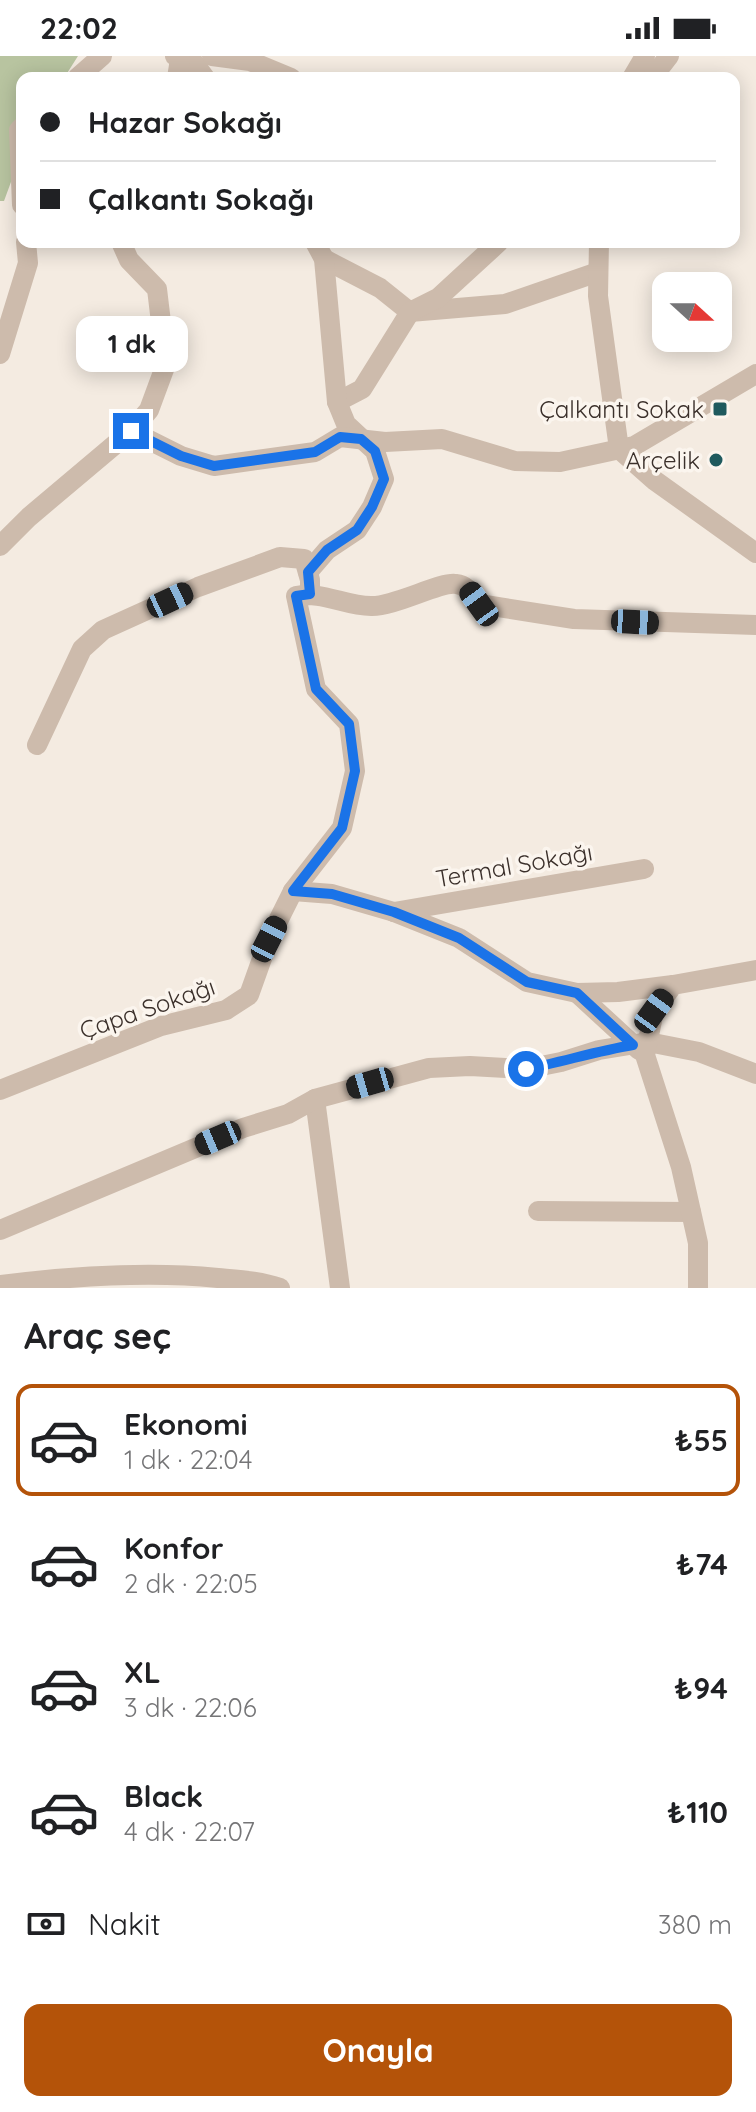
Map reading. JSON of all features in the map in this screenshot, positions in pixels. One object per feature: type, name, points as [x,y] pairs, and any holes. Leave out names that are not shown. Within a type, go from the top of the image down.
[{"type":"street","points":[[84,72],[102,56]]},
{"type":"street","points":[[212,56],[250,61],[277,72]]},
{"type":"street","points":[[657,72],[669,56]]},
{"type":"street","points":[[0,354],[28,263],[27,248]]},
{"type":"street","points":[[0,546],[29,517],[131,431],[149,410],[166,364],[157,289],[129,260],[124,248]]},
{"type":"street","points":[[337,402],[362,389],[410,312],[438,298],[492,248]]},
{"type":"street","points":[[599,248],[598,296],[619,449],[654,480],[755,551]]},
{"type":"street","points":[[320,251],[380,288],[410,312],[505,304],[598,272]]},
{"type":"street","points":[[308,572],[327,550],[357,530],[372,507],[384,479],[375,451],[346,424],[337,402],[320,251]]},
{"type":"street","points":[[131,431],[181,456],[214,466],[315,452],[340,437],[385,442],[442,439],[515,461],[560,462],[634,446],[756,374]]},
{"type":"street","points":[[37,745],[82,649],[103,630],[198,587],[280,557],[304,559],[310,594],[371,607],[410,599],[453,583],[466,587],[479,604],[574,619],[756,625]]},
{"type":"street","name":"Çapa Sokağı","points":[[0,1090],[161,1026],[226,1010],[249,995],[269,939],[293,891],[342,828],[355,771],[349,724],[316,689],[296,596],[310,594]]},
{"type":"street","name":"Termal Sokağı","points":[[394,912],[644,869]]},
{"type":"street","points":[[293,891],[332,894],[394,912],[459,938],[527,982],[577,993],[618,992],[673,985],[756,970]]},
{"type":"street","points":[[642,1047],[654,1011],[673,985]]},
{"type":"street","points":[[577,993],[642,1047],[681,1167],[698,1243],[698,1288]]},
{"type":"street","points":[[0,1230],[243,1128],[288,1114],[315,1099],[429,1068],[470,1066],[526,1069],[599,1050],[642,1047],[699,1052],[756,1074]]},
{"type":"street","points":[[315,1099],[340,1288]]},
{"type":"street","points":[[538,1211],[691,1212]]},
{"type":"street","points":[[0,1285],[169,1273],[262,1282],[280,1288]]},
{"type":"green space","points":[[0,56],[78,56],[68,72],[16,72],[16,168],[4,201],[0,201]]},
{"type":"place","name":"Çalkantı Sokak","points":[[720,409]]},
{"type":"place","name":"Arçelik","points":[[716,460]]},
{"type":"route","points":[[131,431],[181,456],[214,466],[315,452],[340,437],[361,439],[375,451],[384,479],[372,507],[357,530],[327,550],[308,572],[310,594],[296,596],[316,689],[349,724],[355,771],[342,828],[293,891],[332,894],[394,912],[459,938],[527,982],[577,993],[633,1045],[599,1050],[526,1069]]}]
